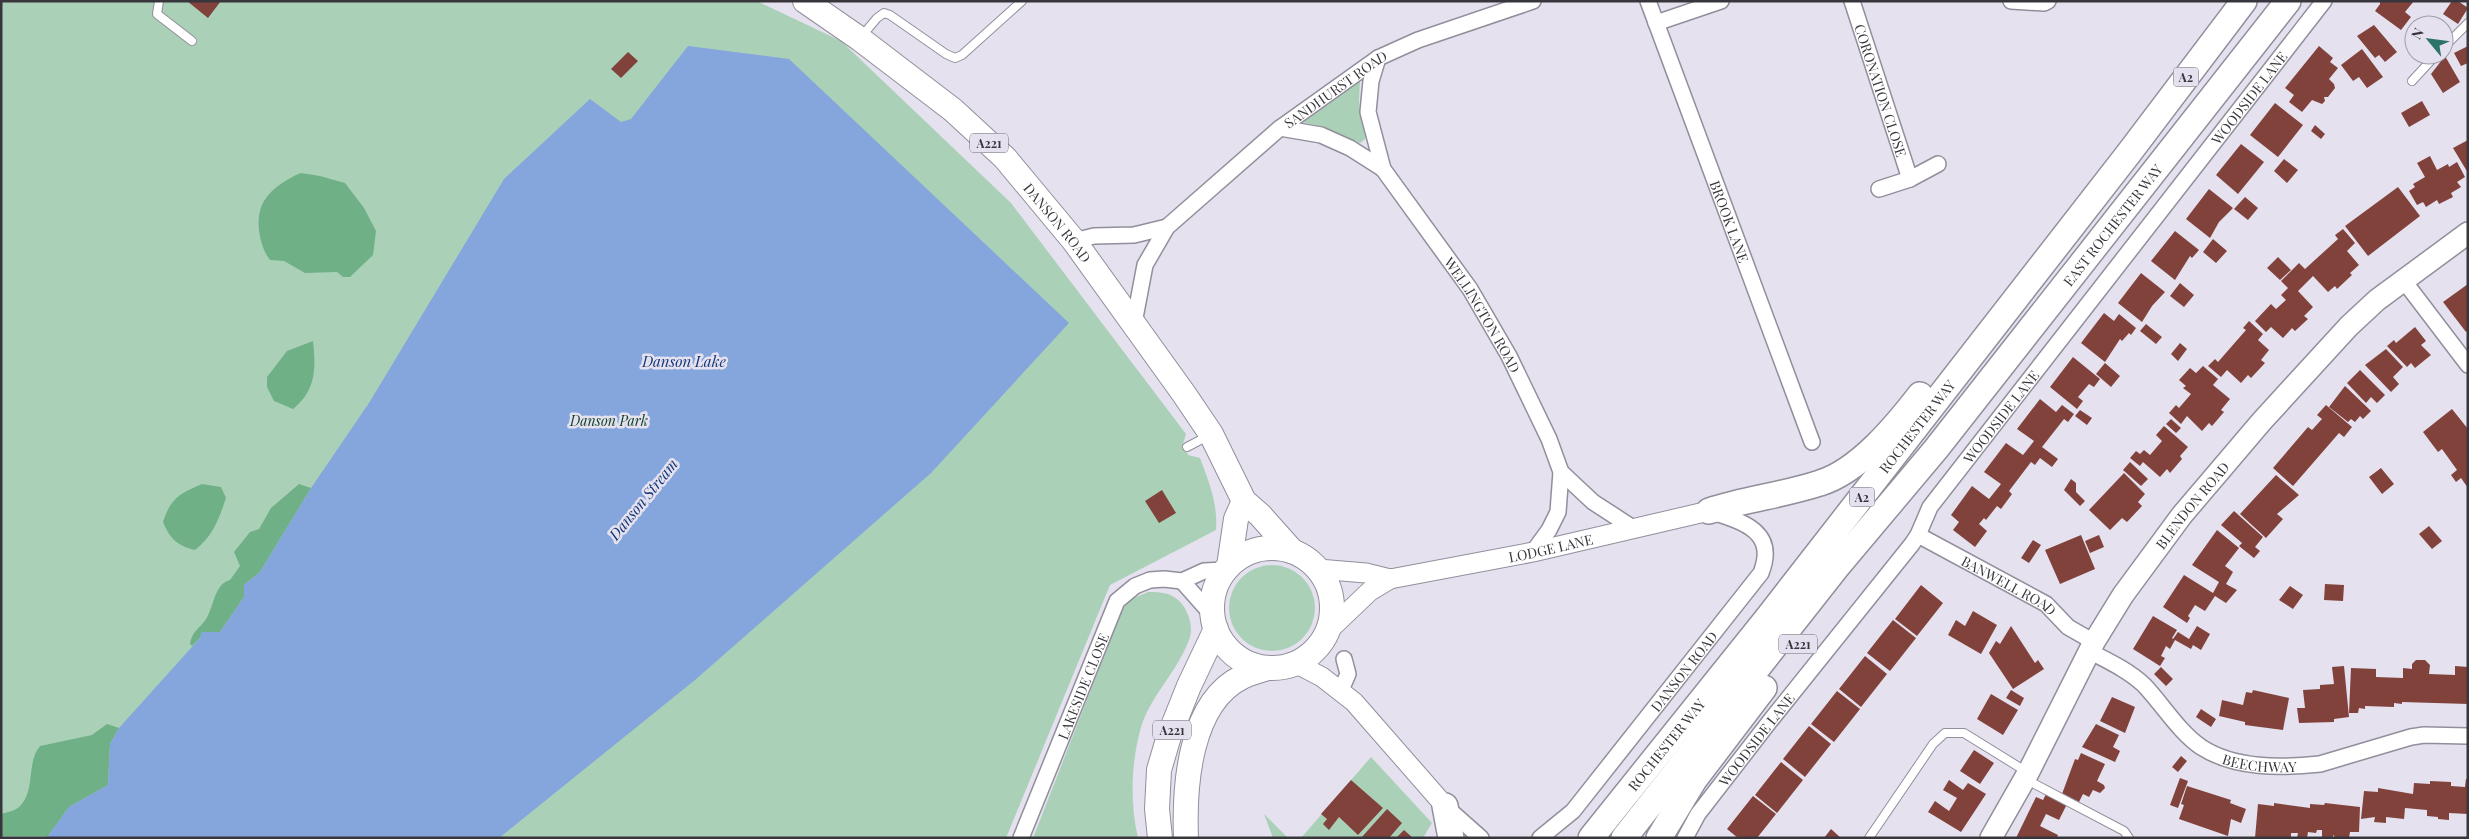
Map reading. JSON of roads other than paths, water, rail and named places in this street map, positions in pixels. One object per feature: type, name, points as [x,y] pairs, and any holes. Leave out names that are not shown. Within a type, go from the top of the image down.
[{"type":"highway","name":"A2","points":[[2128,153],[2244,1]]},
{"type":"highway","name":"EAST ROCHESTER WAY","points":[[1936,449],[2288,1]]},
{"type":"highway","points":[[1708,511],[1738,501],[1822,483],[1855,464],[1904,416],[2066,209],[2128,153]]},
{"type":"highway","name":"ROCHESTER WAY","points":[[1591,838],[1769,616],[2128,153]]},
{"type":"highway","name":"ROCHESTER WAY","points":[[1624,838],[1836,568],[1936,449]]},
{"type":"highway","name":"A221","points":[[1660,838],[1694,780],[1904,505],[1936,449]]},
{"type":"highway","points":[[1445,806],[1451,838]]},
{"type":"main road","name":"DANSON ROAD","points":[[805,1],[860,39],[952,110],[1005,158],[1074,241],[1212,434],[1244,501],[1260,515],[1292,551]]},
{"type":"main road","name":"BLENDON ROAD","points":[[1991,838],[2027,776],[2091,647],[2156,548],[2225,464],[2350,326],[2378,300],[2468,233]]},
{"type":"main road","points":[[1227,568],[1236,519],[1244,501]]},
{"type":"main road","points":[[1276,548],[1292,551],[1306,558],[1318,569],[1328,584],[1332,601],[1332,616],[1328,631],[1319,646],[1297,664],[1267,668],[1251,665],[1236,656],[1224,644],[1214,622],[1214,596],[1218,582],[1227,568],[1243,556],[1259,550],[1276,548]]},
{"type":"main road","name":"A221","points":[[1160,838],[1157,809],[1159,770],[1169,736],[1214,622]]},
{"type":"main road","name":"A221","points":[[1186,838],[1185,804],[1190,760],[1206,713],[1220,694],[1240,678],[1267,668]]},
{"type":"street","name":"SANDHURST ROAD","points":[[1134,323],[1145,265],[1167,227],[1280,128],[1378,58],[1418,40],[1533,1]]},
{"type":"street","name":"BROOK LANE","points":[[1648,1],[1812,442]]},
{"type":"street","points":[[1656,23],[1721,1]]},
{"type":"street","name":"CORONATION CLOSE","points":[[1852,1],[1910,178]]},
{"type":"street","points":[[2010,1],[2044,3],[2048,1]]},
{"type":"street","name":"WOODSIDE LANE","points":[[1685,838],[1698,814],[1918,535],[1930,507],[2324,1]]},
{"type":"street","name":"WELLINGTON ROAD","points":[[1378,58],[1371,81],[1368,112],[1383,169],[1470,289],[1513,364],[1549,439],[1561,472],[1558,512],[1549,530],[1533,552]]},
{"type":"street","name":"WELLINGTON ROAD","points":[[1280,128],[1321,135],[1350,148],[1383,169]]},
{"type":"street","points":[[1878,189],[1910,178],[1938,164]]},
{"type":"street","name":"SANDHURST ROAD","points":[[1074,241],[1094,236],[1134,236],[1167,227]]},
{"type":"street","points":[[2404,281],[2468,365]]},
{"type":"street","name":"WELLINGTON ROAD","points":[[1561,472],[1593,502],[1633,528]]},
{"type":"street","name":"LODGE LANE","points":[[1328,631],[1370,591],[1390,579],[1533,552],[1708,511]]},
{"type":"street","name":"DANSON ROAD","points":[[1540,838],[1573,811],[1761,573],[1766,560],[1764,544],[1754,528],[1742,521],[1708,511]]},
{"type":"street","name":"BANWELL ROAD","points":[[1918,535],[2046,604],[2091,647]]},
{"type":"street","name":"LAKESIDE CLOSE","points":[[1021,838],[1117,601],[1135,586],[1150,580],[1182,581],[1204,571],[1227,568]]},
{"type":"street","name":"LODGE LANE","points":[[1318,569],[1366,573],[1390,579]]},
{"type":"street","points":[[1182,581],[1214,622]]},
{"type":"street","name":"BEECHWAY","points":[[2091,647],[2142,684],[2200,746],[2238,762],[2251,765],[2305,766],[2320,764],[2411,737],[2424,735],[2468,736]]},
{"type":"street","points":[[1341,690],[1348,674],[1344,659]]},
{"type":"street","points":[[1297,664],[1341,690],[1445,806],[1481,838]]},
{"type":"lane","points":[[159,1],[156,14],[192,41]]},
{"type":"lane","points":[[860,39],[877,18],[884,14],[890,15],[946,54],[955,58],[962,55],[1022,1]]},
{"type":"lane","points":[[2454,37],[2468,23]]},
{"type":"lane","points":[[2412,81],[2427,65]]},
{"type":"lane","points":[[1187,447],[1212,434]]},
{"type":"lane","points":[[1869,838],[1933,744],[1945,733],[1964,733],[2027,776],[2124,831],[2130,838]]},
{"type":"water","name":"Danson Lake","points":[[688,46],[789,59],[1069,323],[931,473],[695,680],[499,838],[41,838],[48,836],[69,807],[108,785],[110,744],[119,728],[200,638],[202,632],[220,632],[244,597],[244,585],[260,572],[311,488],[369,403],[504,179],[590,99],[621,122],[631,119]]},
{"type":"park label","name":"Danson Park","points":[[609,420]]},
{"type":"water label","name":"Danson Stream","points":[[643,499]]}]
